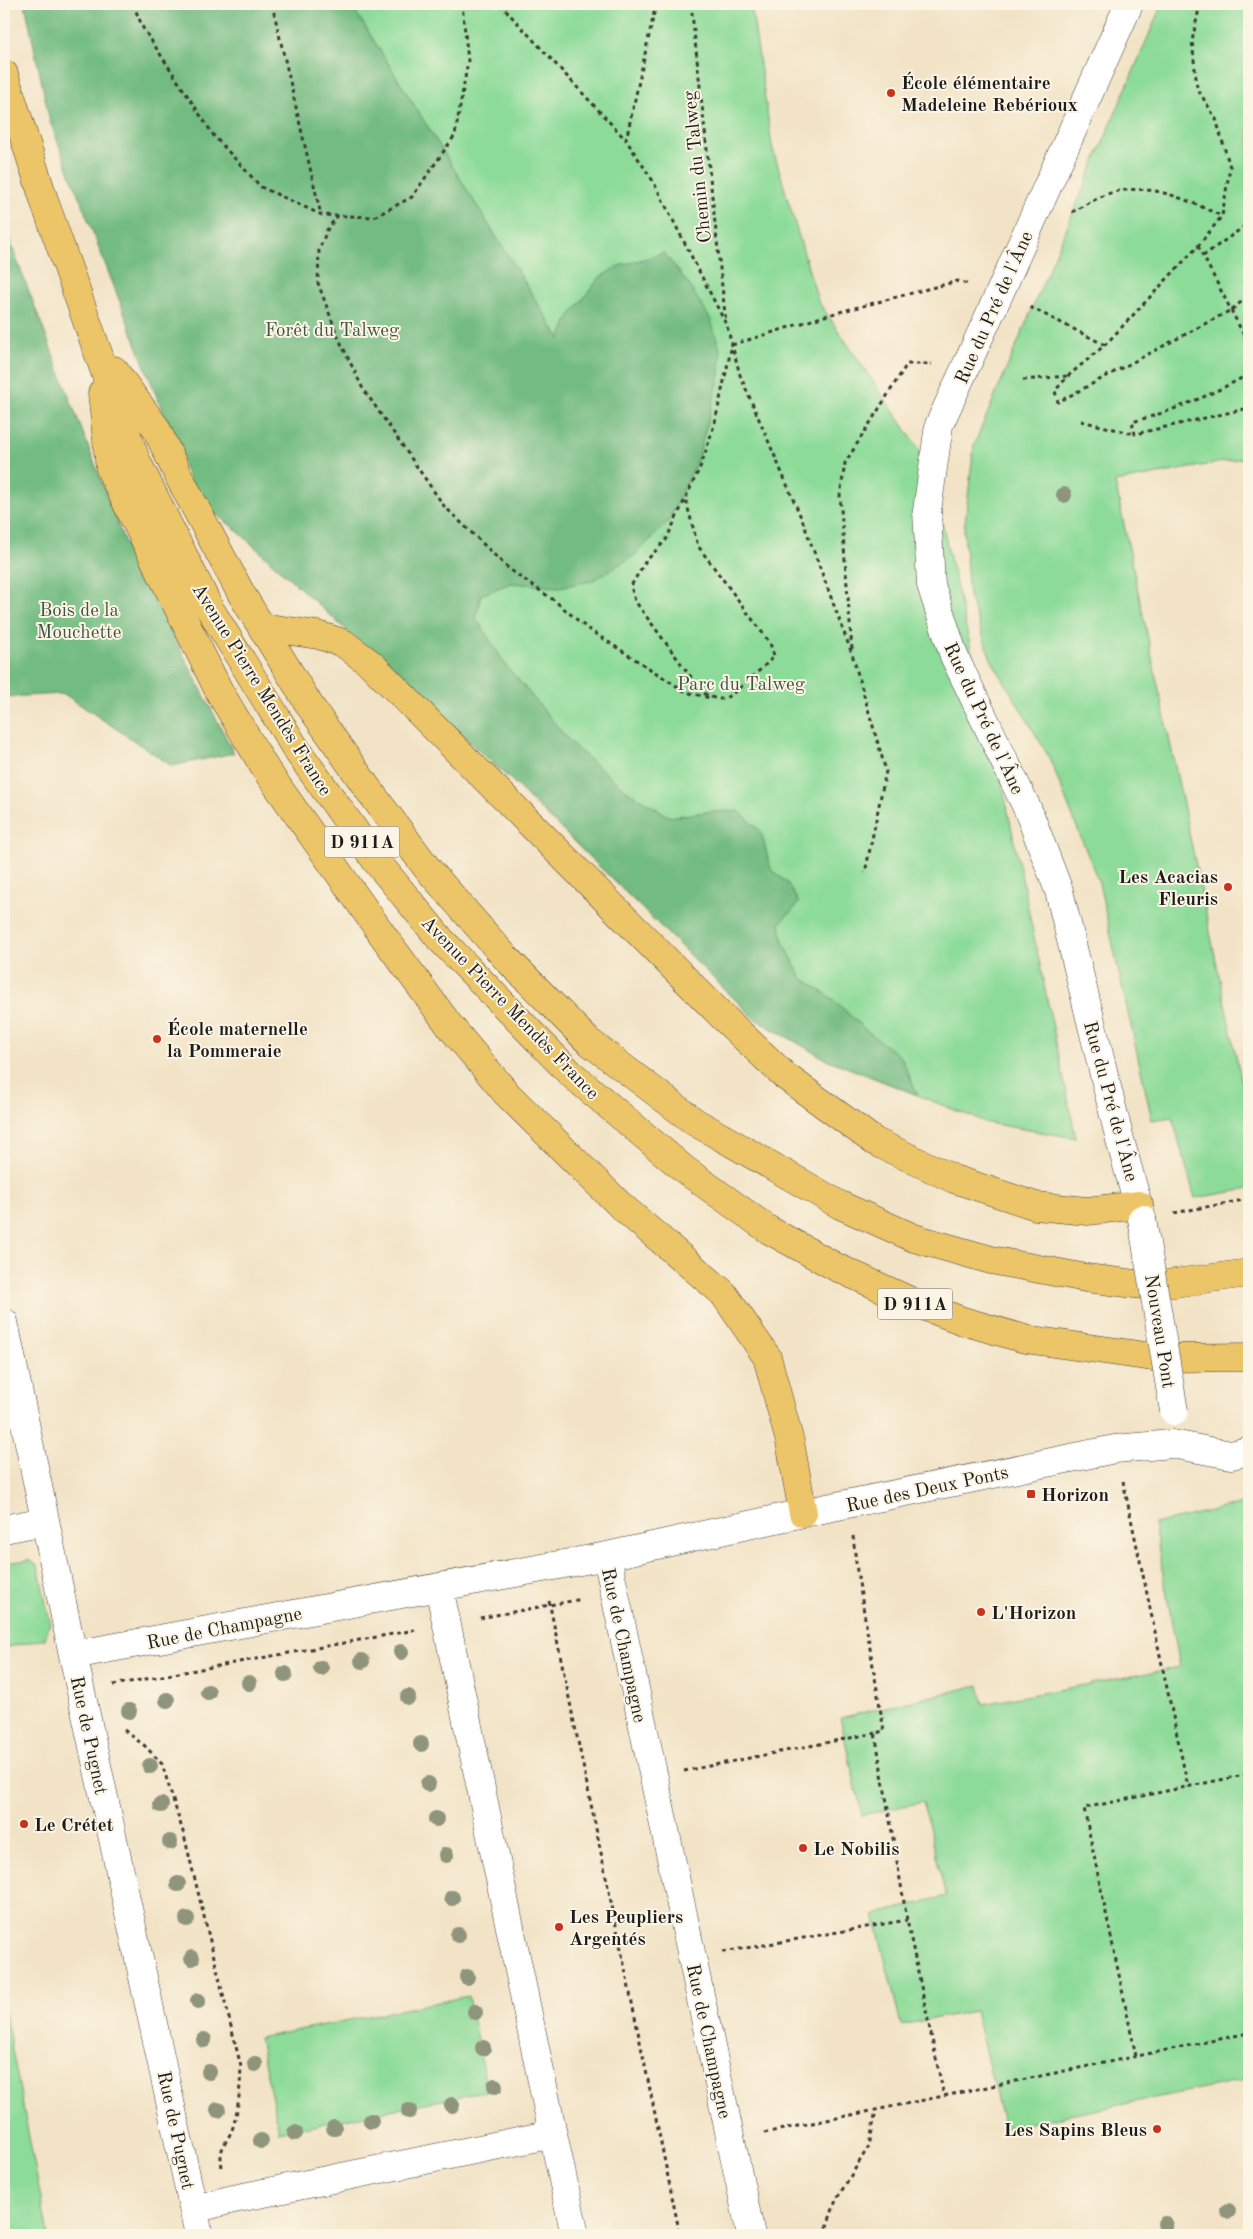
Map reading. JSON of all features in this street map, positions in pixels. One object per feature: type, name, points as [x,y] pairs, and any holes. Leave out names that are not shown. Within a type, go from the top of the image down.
[{"type":"main road","name":"Avenue Pierre Mendès France","points":[[4,74],[45,203],[136,460],[210,609],[296,749],[377,862],[440,940],[570,1073],[684,1170],[769,1230],[836,1267],[914,1303],[963,1321],[1025,1339],[1160,1358],[1249,1357]]},
{"type":"main road","name":"Avenue Pierre Mendès France","points":[[97,347],[156,428],[180,479],[242,595],[310,706],[368,789],[427,868],[506,958],[588,1041],[695,1122],[840,1205],[914,1238],[991,1260],[1086,1278],[1152,1286],[1249,1273]]},
{"type":"main road","points":[[97,347],[110,469],[219,691],[266,770],[437,1009],[507,1094],[621,1206],[723,1293],[767,1357],[790,1442],[803,1513]]},
{"type":"main road","points":[[262,627],[318,635],[344,643],[371,664],[785,1076],[874,1141],[954,1179],[1036,1206],[1087,1211],[1141,1212]]},
{"type":"street","name":"Rue du Pré de l'Âne","points":[[1129,4],[939,425],[927,511],[931,585],[954,656],[1028,810],[1059,891],[1120,1140],[1141,1212]]},
{"type":"street","name":"Nouveau Pont","points":[[1141,1212],[1174,1411],[1172,1444]]},
{"type":"street","name":"Rue de Pugnet","points":[[4,1322],[82,1698],[197,2222]]},
{"type":"street","name":"Rue des Deux Ponts","points":[[607,1556],[803,1513],[1116,1449],[1172,1444],[1231,1455],[1249,1451]]},
{"type":"street","points":[[4,1529],[45,1521]]},
{"type":"street","name":"Rue de Champagne","points":[[73,1655],[607,1556],[652,1777],[693,1958],[751,2235]]},
{"type":"street","points":[[439,1588],[575,2235]]},
{"type":"street","points":[[197,2222],[229,2200],[554,2134]]},
{"type":"path","points":[[133,4],[143,28],[214,136],[261,187],[322,215],[374,217],[412,197],[455,135],[468,61],[462,4]]},
{"type":"path","points":[[272,4],[322,215]]},
{"type":"path","points":[[500,4],[626,140],[653,181],[727,326],[740,375],[803,522],[852,654],[886,772],[865,873]]},
{"type":"path","points":[[626,140],[656,4]]},
{"type":"path","name":"Chemin du Talweg","points":[[691,4],[727,326]]},
{"type":"path","points":[[1200,4],[1192,41],[1197,88],[1216,119],[1230,167],[1222,216],[1198,246],[1105,345],[1068,376],[1055,391],[1058,402],[1231,310],[1249,296]]},
{"type":"path","points":[[1025,238],[1093,201],[1117,191],[1141,189],[1172,194],[1222,216]]},
{"type":"path","points":[[338,215],[327,230],[320,250],[318,283],[338,337],[362,387],[444,506],[509,569],[555,601],[588,629],[686,692],[713,698],[725,698],[763,669],[774,656],[770,642],[698,546],[686,501]]},
{"type":"path","points":[[1203,256],[1249,223]]},
{"type":"path","points":[[1198,246],[1249,345]]},
{"type":"path","points":[[732,345],[828,315],[958,281],[1000,292],[1105,345]]},
{"type":"path","points":[[713,698],[702,692],[634,601],[631,586],[645,562],[666,540],[686,501],[702,463],[712,430],[732,345]]},
{"type":"path","points":[[852,654],[840,496],[845,463],[907,364],[967,365]]},
{"type":"path","points":[[1135,434],[1132,422],[1161,414],[1211,395],[1249,374]]},
{"type":"path","points":[[1023,380],[1068,376]]},
{"type":"path","points":[[1081,421],[1135,434],[1249,408]]},
{"type":"path","points":[[1249,506],[1247,523],[1249,533]]},
{"type":"path","points":[[1172,1214],[1249,1199]]},
{"type":"path","points":[[1116,1449],[1188,1787]]},
{"type":"path","points":[[652,1777],[884,1730],[857,1571],[850,1504]]},
{"type":"path","points":[[542,1568],[680,2235]]},
{"type":"path","points":[[82,1698],[614,1592]]},
{"type":"path","points":[[82,1698],[145,1746],[162,1764],[184,1835],[241,2067],[240,2096],[233,2128],[220,2153],[229,2200]]},
{"type":"path","points":[[874,1733],[907,1920],[944,2096]]},
{"type":"path","points":[[1136,2056],[1084,1808],[1249,1774]]},
{"type":"path","points":[[693,1958],[907,1920]]},
{"type":"path","points":[[731,2140],[1249,2033]]},
{"type":"path","points":[[824,2235],[836,2200],[869,2146],[876,2110]]},
{"type":"green space","name":"Forêt du Talweg","points":[[25,4],[351,4],[560,339],[569,317],[600,277],[619,266],[664,253],[687,282],[711,320],[721,353],[720,375],[697,461],[668,522],[635,555],[592,581],[558,587],[511,583],[481,595],[476,618],[505,664],[573,745],[623,788],[670,817],[705,812],[739,811],[761,832],[771,869],[787,883],[799,903],[780,923],[783,941],[801,977],[834,1000],[867,1031],[901,1057],[918,1095],[828,1060],[755,1019],[511,780],[233,527],[197,500],[50,122]]},
{"type":"green space","name":"Parc du Talweg","points":[[351,4],[751,4],[772,146],[818,301],[928,462],[1006,802],[1076,1138],[988,1123],[828,1060],[755,1019],[511,780],[233,527],[214,513],[569,529],[560,339]]},
{"type":"green space","points":[[1162,4],[1243,4],[1249,8],[1249,457],[1115,482],[1249,1117],[1249,1189],[1195,1198],[1172,1117],[1152,1120],[1099,883],[1049,757],[991,659],[969,596],[964,531],[974,445]]},
{"type":"green space","name":"Bois de la Mouchette","points":[[4,219],[9,239],[124,540],[234,753],[172,766],[64,694],[4,697]]},
{"type":"green space","points":[[1249,1502],[1249,2079],[1004,2128],[975,2011],[901,2025],[874,1915],[946,1896],[923,1802],[862,1815],[840,1718],[979,1685],[983,1704],[1180,1667],[1154,1524]]},
{"type":"green space","points":[[29,1560],[38,1566],[50,1622],[45,1639],[4,1648],[4,1563]]},
{"type":"green space","points":[[468,1996],[487,2091],[279,2132],[259,2038]]},
{"type":"green space","points":[[4,2008],[48,2235],[4,2235]]},
{"type":"place","name":"École élémentaire Madeleine Rebérioux","points":[[891,93]]},
{"type":"place","name":"Les Acacias Fleuris","points":[[1228,887]]},
{"type":"place","name":"École maternelle la Pommeraie","points":[[157,1039]]},
{"type":"place","name":"Horizon","points":[[1031,1494]]},
{"type":"place","name":"L'Horizon","points":[[981,1612]]},
{"type":"place","name":"Le Crétet","points":[[24,1824]]},
{"type":"place","name":"Le Nobilis","points":[[803,1848]]},
{"type":"place","name":"Les Peupliers Argentés","points":[[559,1927]]},
{"type":"place","name":"Les Sapins Bleus","points":[[1157,2129]]}]
